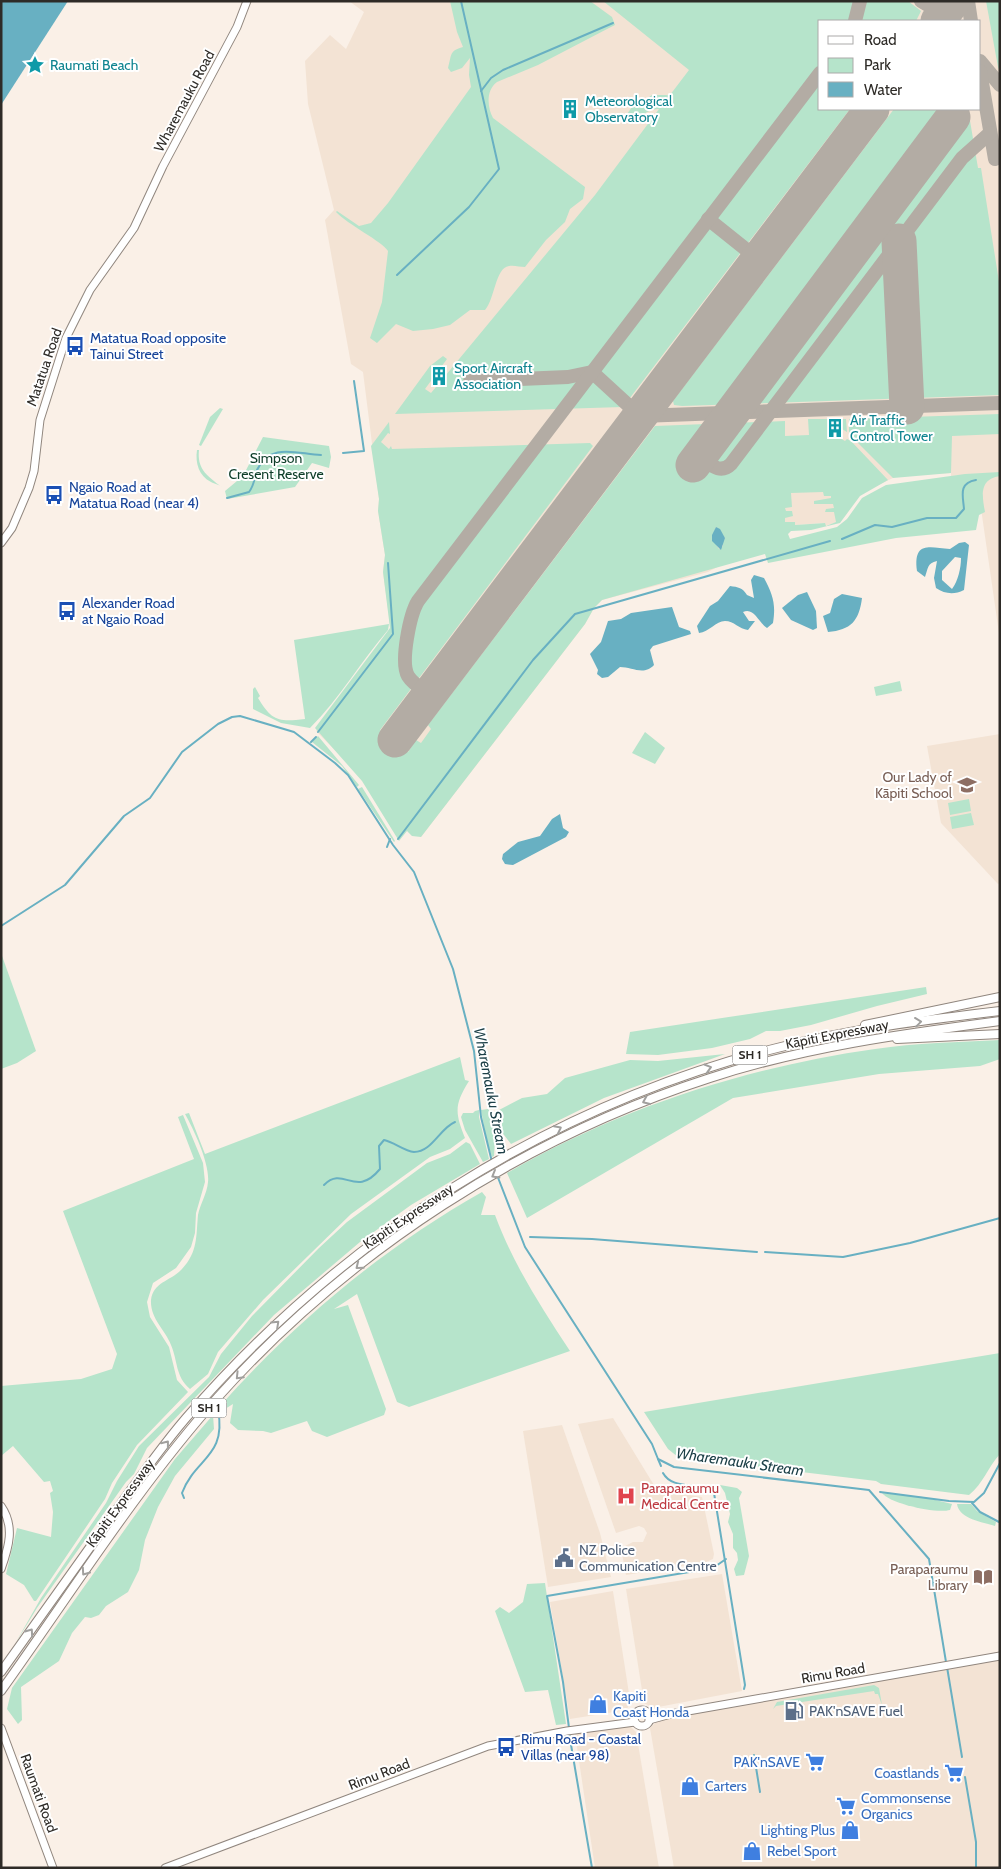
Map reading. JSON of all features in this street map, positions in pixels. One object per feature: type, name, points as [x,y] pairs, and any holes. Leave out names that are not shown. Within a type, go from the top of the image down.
[{"type":"highway","points":[[837,1034],[882,1020],[1000,997]]},
{"type":"highway","name":"Kāpiti Expressway","points":[[1,1672],[143,1474],[212,1388],[259,1339],[363,1249],[466,1179],[515,1151],[582,1117],[661,1084],[776,1048],[837,1034],[1000,1011]]},
{"type":"highway","name":"Kāpiti Expressway","points":[[4,1688],[157,1472],[220,1396],[316,1301],[370,1257],[471,1189],[519,1160],[588,1126],[657,1097],[710,1078],[780,1058],[857,1042],[1000,1022]]},
{"type":"highway","points":[[857,1042],[1000,1034]]},
{"type":"main road","name":"Wharemauku Road","points":[[142,212],[163,166],[237,27],[247,1]]},
{"type":"main road","name":"Matatua Road","points":[[1,543],[12,528],[29,488],[34,471],[42,412],[66,338],[90,290],[134,228],[142,212]]},
{"type":"main road","points":[[1,1506],[9,1519],[10,1532],[1,1569]]},
{"type":"main road","name":"Rimu Road","points":[[648,1717],[1000,1656]]},
{"type":"main road","points":[[639,1711],[648,1717],[643,1726],[634,1719],[639,1711]]},
{"type":"main road","name":"Rimu Road","points":[[165,1868],[488,1746],[634,1719]]},
{"type":"main road","name":"Raumati Road","points":[[1,1728],[53,1868]]},
{"type":"shaded area","points":[[349,1],[1000,1],[1000,640],[976,474],[951,476],[951,473],[897,476],[860,494],[840,521],[825,526],[825,523],[795,525],[708,572],[602,600],[594,608],[585,624],[421,837],[316,731],[391,631],[383,572],[385,555],[378,511],[379,499],[363,372],[351,364],[325,220],[334,210],[308,104],[305,61],[330,35],[346,49],[364,12]]},
{"type":"shaded area","name":"Our Lady of Kāpiti School","points":[[1000,734],[1000,883],[998,884],[941,823],[927,746]]},
{"type":"shaded area","points":[[613,1418],[657,1490],[702,1497],[714,1554],[713,1559],[706,1562],[626,1575],[621,1548],[633,1542],[643,1542],[647,1533],[644,1528],[639,1526],[616,1533],[578,1424]]},
{"type":"shaded area","points":[[562,1425],[600,1533],[611,1577],[548,1587],[523,1431]]},
{"type":"shaded area","points":[[722,1574],[742,1691],[653,1708],[644,1703],[626,1589]]},
{"type":"shaded area","points":[[613,1591],[630,1700],[627,1710],[570,1719],[550,1602]]},
{"type":"shaded area","points":[[1000,1658],[1000,1868],[674,1868],[650,1728],[658,1720],[748,1701]]},
{"type":"shaded area","points":[[629,1725],[636,1732],[659,1868],[595,1868],[575,1734]]},
{"type":"green space","points":[[450,1],[590,1],[612,17],[615,25],[538,65],[497,82],[493,85],[489,94],[489,104],[493,118],[585,187],[583,199],[570,209],[565,222],[546,240],[525,267],[509,266],[504,268],[485,310],[470,310],[450,325],[433,329],[413,331],[396,324],[377,343],[370,338],[382,302],[388,251],[336,212],[359,226],[371,223],[388,203],[471,87],[469,75],[470,58],[462,68],[451,72],[448,68],[453,52],[463,47],[457,32]]},
{"type":"green space","points":[[603,1],[908,1],[921,11],[916,20],[818,20],[818,110],[849,110],[623,407],[395,414],[430,366],[443,356],[447,359],[425,389],[431,393],[595,195],[659,109],[651,110],[636,119],[627,121],[625,117],[634,104],[642,102],[652,95],[670,95],[689,70]]},
{"type":"green space","points":[[986,1],[1000,1],[1000,72],[998,67]]},
{"type":"green space","points":[[893,110],[968,110],[978,168],[981,168],[1000,288],[1000,395],[682,406],[674,405],[673,401]]},
{"type":"green space","points":[[220,408],[223,409],[201,446],[199,445],[210,417]]},
{"type":"green space","points":[[1000,414],[1000,434],[952,436],[951,473],[893,478],[849,434],[849,419]]},
{"type":"green space","points":[[808,419],[846,419],[847,432],[842,429],[841,432],[837,430],[839,427],[832,422],[830,432],[834,434],[837,431],[840,433],[838,437],[845,441],[847,439],[851,441],[888,480],[860,496],[840,523],[811,530],[791,531],[788,534],[790,539],[837,527],[847,519],[862,498],[886,485],[965,474],[1000,472],[1000,476],[993,478],[985,484],[983,500],[985,512],[979,515],[976,530],[896,538],[768,563],[765,554],[602,600],[594,608],[585,624],[421,837],[412,836],[407,831],[399,841],[362,781],[315,728],[390,628],[383,572],[385,555],[371,446],[389,422],[390,434],[388,433],[381,442],[389,449],[391,446],[392,449],[590,443],[593,446],[380,730],[408,752],[416,740],[421,743],[431,729],[428,725],[655,426],[785,421],[785,436],[809,435]],"holes":[[[823,492],[824,496],[831,496],[831,498],[814,501],[814,504],[833,504],[834,508],[826,509],[825,512],[834,512],[836,522],[826,526],[825,523],[795,525],[795,522],[785,522],[785,518],[793,516],[792,511],[786,511],[785,508],[792,507],[791,493]],[[716,527],[725,538],[722,542],[723,546],[719,549],[712,538]]]},
{"type":"green space","name":"Simpson Cresent Reserve","points":[[263,437],[329,446],[331,457],[329,468],[312,463],[295,487],[227,499],[225,491],[243,476]]},
{"type":"green space","points":[[197,450],[199,450],[199,462],[203,470],[220,486],[211,482],[201,473],[197,464]]},
{"type":"green space","points":[[389,624],[388,630],[310,728],[281,723],[253,709],[253,689],[255,687],[260,696],[258,698],[272,716],[282,720],[305,719],[294,640]]},
{"type":"green space","points":[[900,681],[902,691],[876,696],[874,687]]},
{"type":"green space","points":[[645,732],[665,748],[655,764],[632,753]]},
{"type":"green space","points":[[318,736],[359,785],[357,787],[342,766],[312,742]]},
{"type":"green space","points":[[362,787],[395,841],[394,842],[358,789]]},
{"type":"green space","points":[[969,799],[971,811],[950,815],[948,803]]},
{"type":"green space","points":[[971,813],[974,825],[952,829],[950,817]]},
{"type":"green space","points":[[1,953],[36,1051],[17,1063],[1,1069]]},
{"type":"green space","points":[[926,987],[927,994],[811,1025],[780,1031],[766,1031],[750,1039],[712,1048],[658,1055],[626,1054],[630,1032]]},
{"type":"green space","points":[[1000,1040],[1000,1059],[980,1066],[879,1074],[733,1098],[527,1218],[507,1173],[594,1129],[639,1110],[685,1093],[732,1079],[779,1067],[875,1049],[921,1044]]},
{"type":"green space","points":[[725,1054],[604,1098],[511,1144],[501,1131],[502,1123],[499,1110],[522,1098],[547,1094],[565,1078],[630,1060],[658,1061]]},
{"type":"green space","points":[[460,1057],[465,1080],[469,1081],[461,1097],[458,1109],[459,1122],[465,1138],[450,1149],[430,1157],[351,1214],[263,1300],[218,1352],[208,1374],[190,1389],[179,1374],[171,1345],[155,1318],[151,1307],[152,1294],[155,1289],[182,1269],[194,1250],[198,1215],[208,1182],[207,1166],[204,1157],[185,1114],[189,1113],[205,1154]]},
{"type":"green space","points":[[488,1109],[496,1118],[494,1156],[492,1157],[481,1110]]},
{"type":"green space","points":[[479,1110],[489,1159],[483,1162],[465,1130],[461,1117],[463,1113],[473,1113]]},
{"type":"green space","points":[[183,1115],[203,1163],[205,1182],[196,1213],[195,1233],[191,1247],[176,1268],[153,1283],[147,1302],[150,1317],[169,1347],[177,1380],[188,1392],[137,1445],[112,1483],[105,1499],[36,1601],[34,1601],[24,1585],[6,1574],[17,1528],[51,1537],[53,1512],[50,1493],[53,1491],[50,1481],[44,1482],[13,1446],[1,1456],[1,1386],[81,1379],[112,1369],[117,1354],[63,1211],[194,1159],[178,1117]]},
{"type":"green space","points":[[466,1142],[470,1144],[480,1164],[411,1205],[360,1242],[274,1315],[147,1448],[134,1474],[126,1482],[37,1608],[15,1644],[41,1598],[106,1503],[117,1481],[139,1446],[209,1377],[221,1354],[252,1316],[347,1222],[427,1163],[450,1154]]},
{"type":"green space","points":[[482,1192],[486,1197],[481,1215],[495,1215],[519,1268],[538,1302],[570,1351],[409,1407],[397,1402],[357,1294],[334,1309],[348,1305],[386,1409],[384,1415],[327,1437],[312,1431],[307,1421],[271,1433],[238,1430],[230,1423],[233,1404],[225,1409],[220,1406],[310,1316],[375,1262],[445,1214]]},
{"type":"green space","points":[[1000,1353],[1000,1454],[978,1486],[969,1495],[881,1484],[876,1481],[678,1457],[668,1449],[644,1412]]},
{"type":"green space","points":[[213,1415],[214,1429],[175,1476],[158,1507],[145,1540],[139,1570],[128,1592],[106,1606],[99,1615],[91,1618],[85,1617],[72,1633],[59,1661],[21,1687],[22,1720],[18,1724],[7,1709],[12,1688],[175,1459]]},
{"type":"green space","points":[[720,1485],[737,1488],[742,1492],[739,1498],[749,1556],[744,1575],[736,1576],[734,1569],[738,1560],[737,1553],[733,1548],[733,1534],[728,1522],[730,1514],[725,1493]]},
{"type":"green space","points":[[882,1493],[923,1497],[952,1504],[950,1510],[924,1509],[903,1504],[886,1497]]},
{"type":"green space","points":[[957,1504],[971,1504],[977,1511],[996,1522],[995,1526],[967,1516],[962,1513]]},
{"type":"green space","points":[[545,1583],[566,1724],[556,1725],[548,1690],[525,1692],[495,1611],[500,1607],[509,1613],[523,1602],[527,1584]]},
{"type":"green space","points":[[874,1685],[879,1688],[882,1705],[878,1694],[875,1694],[874,1691],[776,1706],[773,1709],[777,1702]]},
{"type":"water","points":[[1,1],[68,1],[1,105]]},
{"type":"water","points":[[716,527],[720,529],[725,538],[721,550],[712,541],[712,535]]},
{"type":"water","points":[[965,542],[969,545],[964,590],[957,593],[946,593],[936,588],[934,578],[937,561],[927,569],[925,577],[917,571],[916,561],[920,550],[924,548],[950,549],[959,543]],"holes":[[[955,557],[961,558],[959,574],[952,589],[942,580],[942,571]]]},
{"type":"water","points":[[754,575],[764,578],[770,590],[774,605],[773,623],[767,628],[753,613],[747,611],[743,612],[749,621],[755,621],[748,630],[731,622],[722,621],[699,633],[697,626],[710,606],[718,601],[730,586],[740,588],[747,595],[754,598],[751,580]]},
{"type":"water","points":[[807,592],[816,611],[817,628],[813,630],[791,620],[782,608],[798,595]]},
{"type":"water","points":[[842,594],[862,598],[859,613],[848,626],[828,632],[823,616],[830,613],[834,599]]},
{"type":"water","points":[[672,607],[679,627],[690,631],[691,634],[653,646],[650,650],[654,665],[646,670],[620,667],[608,677],[602,678],[597,674],[598,670],[590,654],[601,642],[608,621],[621,619],[631,613]]},
{"type":"water","points":[[560,814],[563,828],[569,832],[566,837],[513,865],[505,864],[502,859],[503,854],[518,842],[540,836],[552,819]]},
{"type":"waterway","points":[[397,275],[469,207],[499,169],[461,1]]},
{"type":"waterway","points":[[481,91],[491,78],[503,70],[613,23]]},
{"type":"waterway","points":[[343,453],[364,451],[354,381]]},
{"type":"waterway","points":[[227,498],[249,492],[257,470],[262,461],[269,456],[285,452],[321,455]]},
{"type":"waterway","points":[[842,539],[875,525],[892,527],[927,518],[956,518],[964,509],[964,487],[966,484],[976,480]]},
{"type":"waterway","points":[[398,839],[533,660],[575,614],[830,541]]},
{"type":"waterway","points":[[318,732],[393,634],[388,563]]},
{"type":"waterway","name":"Wharemauku Stream","points":[[1,926],[65,885],[124,816],[150,798],[182,752],[218,724],[232,717],[240,716],[294,732],[348,775],[393,845],[414,872],[453,969],[474,1051],[481,1117],[492,1162]]},
{"type":"waterway","points":[[311,742],[316,737]]},
{"type":"waterway","name":"Wharemauku Stream","points":[[387,847],[390,839]]},
{"type":"waterway","points":[[324,1185],[338,1178],[357,1182],[371,1177],[380,1169],[379,1146],[384,1140],[410,1151],[420,1151],[431,1144],[445,1129],[455,1122]]},
{"type":"waterway","name":"Wharemauku Stream","points":[[497,1175],[525,1247],[652,1444],[658,1459],[674,1467],[869,1490],[929,1559],[946,1662]]},
{"type":"waterway","points":[[765,1252],[843,1257],[910,1243],[1000,1218]]},
{"type":"waterway","points":[[530,1237],[592,1239],[757,1252]]},
{"type":"waterway","points":[[184,1498],[182,1493],[188,1481],[214,1448],[218,1438],[220,1426],[218,1410]]},
{"type":"waterway","name":"Wharemauku Stream","points":[[658,1459],[661,1466]]},
{"type":"waterway","points":[[880,1492],[949,1501],[974,1502],[984,1493],[1000,1463]]},
{"type":"waterway","points":[[663,1473],[667,1479],[673,1482],[702,1487],[714,1493],[745,1685],[744,1689]]},
{"type":"waterway","points":[[972,1503],[980,1512],[999,1522]]},
{"type":"waterway","points":[[569,1728],[563,1682],[547,1596],[713,1568],[726,1559]]},
{"type":"waterway","name":"Wharemauku Stream","points":[[947,1667],[962,1757]]},
{"type":"waterway","points":[[569,1733],[592,1868]]},
{"type":"waterway","points":[[754,1755],[760,1792]]},
{"type":"waterway","name":"Wharemauku Stream","points":[[965,1777],[976,1842],[976,1868]]},
{"type":"taxiway","points":[[855,20],[860,1]]},
{"type":"taxiway","points":[[921,1],[943,14]]},
{"type":"taxiway","points":[[968,1],[971,20]]},
{"type":"taxiway","points":[[981,62],[1000,85]]},
{"type":"taxiway","points":[[429,694],[412,681],[406,669],[407,638],[418,601],[818,76]]},
{"type":"taxiway","points":[[981,77],[995,159]]},
{"type":"taxiway","points":[[699,457],[711,465],[723,469],[731,464],[962,158],[990,133]]},
{"type":"taxiway","points":[[708,219],[758,259]]},
{"type":"taxiway","points":[[470,381],[568,377],[592,372],[640,416],[1000,403]]},
{"type":"runway","points":[[939,20],[953,1]]},
{"type":"runway","points":[[395,740],[871,110]]},
{"type":"runway","points":[[693,465],[953,117]]},
{"type":"runway","points":[[899,241],[907,407]]},
{"type":"place","name":"Raumati Beach","points":[[35,65]]},
{"type":"place","name":"Meteorological Observatory","points":[[570,109]]},
{"type":"place","name":"Matatua Road opposite Tainui Street","points":[[75,346]]},
{"type":"place","name":"Sport Aircraft Association","points":[[439,376]]},
{"type":"place","name":"Air Traffic Control Tower","points":[[835,428]]},
{"type":"place","name":"Ngaio Road at Matatua Road (near 4)","points":[[54,495]]},
{"type":"place","name":"Alexander Road at Ngaio Road","points":[[67,611]]},
{"type":"place","name":"Our Lady of Kāpiti School","points":[[967,785]]},
{"type":"place","name":"Paraparaumu Medical Centre","points":[[626,1496]]},
{"type":"place","name":"NZ Police Communication Centre","points":[[564,1558]]},
{"type":"place","name":"Paraparaumu Library","points":[[983,1577]]},
{"type":"place","name":"Kapiti Coast Honda","points":[[598,1704]]},
{"type":"place","name":"PAK'nSAVE Fuel","points":[[794,1711]]},
{"type":"place","name":"Rimu Road - Coastal Villas (near 98)","points":[[506,1747]]},
{"type":"place","name":"PAK'nSAVE","points":[[815,1762]]},
{"type":"place","name":"Coastlands","points":[[954,1773]]},
{"type":"place","name":"Carters","points":[[690,1786]]},
{"type":"place","name":"Commonsense Organics","points":[[846,1806]]},
{"type":"place","name":"Lighting Plus","points":[[850,1830]]},
{"type":"place","name":"Rebel Sport","points":[[752,1851]]}]
